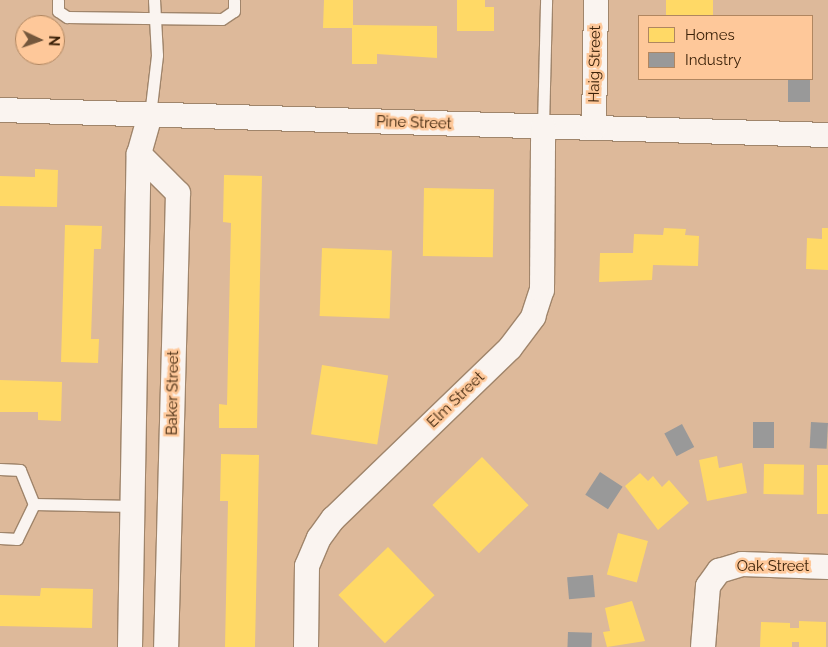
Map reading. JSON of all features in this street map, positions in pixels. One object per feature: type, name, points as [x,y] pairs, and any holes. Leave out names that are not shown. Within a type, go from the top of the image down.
[{"type":"street","name":"Haig Street","points":[[594,128],[596,0]]},
{"type":"street","name":"Pine Street","points":[[0,110],[828,135]]},
{"type":"street","points":[[130,647],[139,154],[150,114]]},
{"type":"street","name":"Elm Street","points":[[306,647],[307,566],[319,538],[333,519],[510,348],[533,317],[542,290],[543,127]]},
{"type":"street","name":"Baker Street","points":[[139,154],[178,193],[166,647]]},
{"type":"street","name":"Oak Street","points":[[703,647],[708,586],[719,571],[742,564],[828,567]]},
{"type":"lane","points":[[58,0],[58,11],[67,17],[222,19],[234,11],[234,0]]},
{"type":"lane","points":[[150,114],[154,94],[154,0]]},
{"type":"lane","points":[[543,127],[546,0]]},
{"type":"lane","points":[[0,469],[20,470],[34,504],[17,539],[0,538]]},
{"type":"lane","points":[[34,504],[134,506]]},
{"type":"building: Homes","points":[[324,0],[353,0],[353,25],[437,26],[437,58],[377,54],[377,64],[352,64],[352,28],[323,28]]},
{"type":"building: Homes","points":[[457,0],[485,0],[485,7],[494,7],[494,31],[457,31]]},
{"type":"building: Homes","points":[[666,0],[713,0],[713,15],[666,15]]},
{"type":"building: Homes","points":[[35,169],[58,170],[57,207],[0,206],[0,176],[35,177]]},
{"type":"building: Homes","points":[[224,175],[262,176],[257,428],[219,428],[219,404],[227,405],[231,223],[223,222]]},
{"type":"building: Homes","points":[[424,188],[494,189],[493,257],[423,256]]},
{"type":"building: Homes","points":[[65,225],[102,226],[101,249],[94,249],[91,339],[99,339],[98,363],[61,362]]},
{"type":"building: Homes","points":[[664,228],[686,229],[685,235],[699,236],[698,266],[653,265],[652,280],[599,282],[600,253],[633,253],[634,234],[663,235]]},
{"type":"building: Homes","points":[[822,228],[828,228],[828,270],[806,269],[807,238],[822,239]]},
{"type":"building: Homes","points":[[322,248],[392,250],[390,318],[320,316]]},
{"type":"building: Homes","points":[[322,365],[388,375],[377,445],[311,434]]},
{"type":"building: Homes","points":[[0,380],[62,382],[61,421],[38,420],[38,412],[0,412]]},
{"type":"building: Homes","points":[[221,454],[259,455],[255,647],[225,647],[228,501],[220,501]]},
{"type":"building: Homes","points":[[717,456],[719,468],[742,463],[747,493],[707,501],[699,460]]},
{"type":"building: Homes","points":[[482,457],[529,505],[479,553],[432,505]]},
{"type":"building: Homes","points":[[764,464],[804,465],[803,495],[763,494]]},
{"type":"building: Homes","points":[[817,465],[828,465],[828,514],[817,514]]},
{"type":"building: Homes","points":[[640,473],[648,481],[653,476],[662,487],[669,480],[689,503],[658,530],[625,486]]},
{"type":"building: Homes","points":[[618,533],[648,541],[637,583],[607,575]]},
{"type":"building: Homes","points":[[388,547],[435,595],[385,643],[338,595]]},
{"type":"building: Homes","points":[[41,588],[93,589],[92,628],[0,626],[0,595],[40,596]]},
{"type":"building: Homes","points":[[632,601],[645,641],[607,647],[603,632],[610,631],[605,608]]},
{"type":"building: Homes","points":[[799,621],[826,622],[826,647],[799,647],[799,642],[792,642],[792,647],[760,647],[761,622],[790,623],[790,628],[799,628]]},
{"type":"building: Industry","points":[[788,80],[810,80],[810,102],[788,102]]},
{"type":"building: Industry","points":[[753,422],[774,422],[774,448],[753,448]]},
{"type":"building: Industry","points":[[811,422],[828,423],[827,449],[810,448]]},
{"type":"building: Industry","points":[[682,424],[694,447],[677,456],[664,433]]},
{"type":"building: Industry","points":[[600,472],[623,487],[608,509],[585,495]]},
{"type":"building: Industry","points":[[593,575],[595,597],[569,599],[567,577]]},
{"type":"building: Industry","points":[[568,632],[592,633],[591,647],[567,647]]}]
